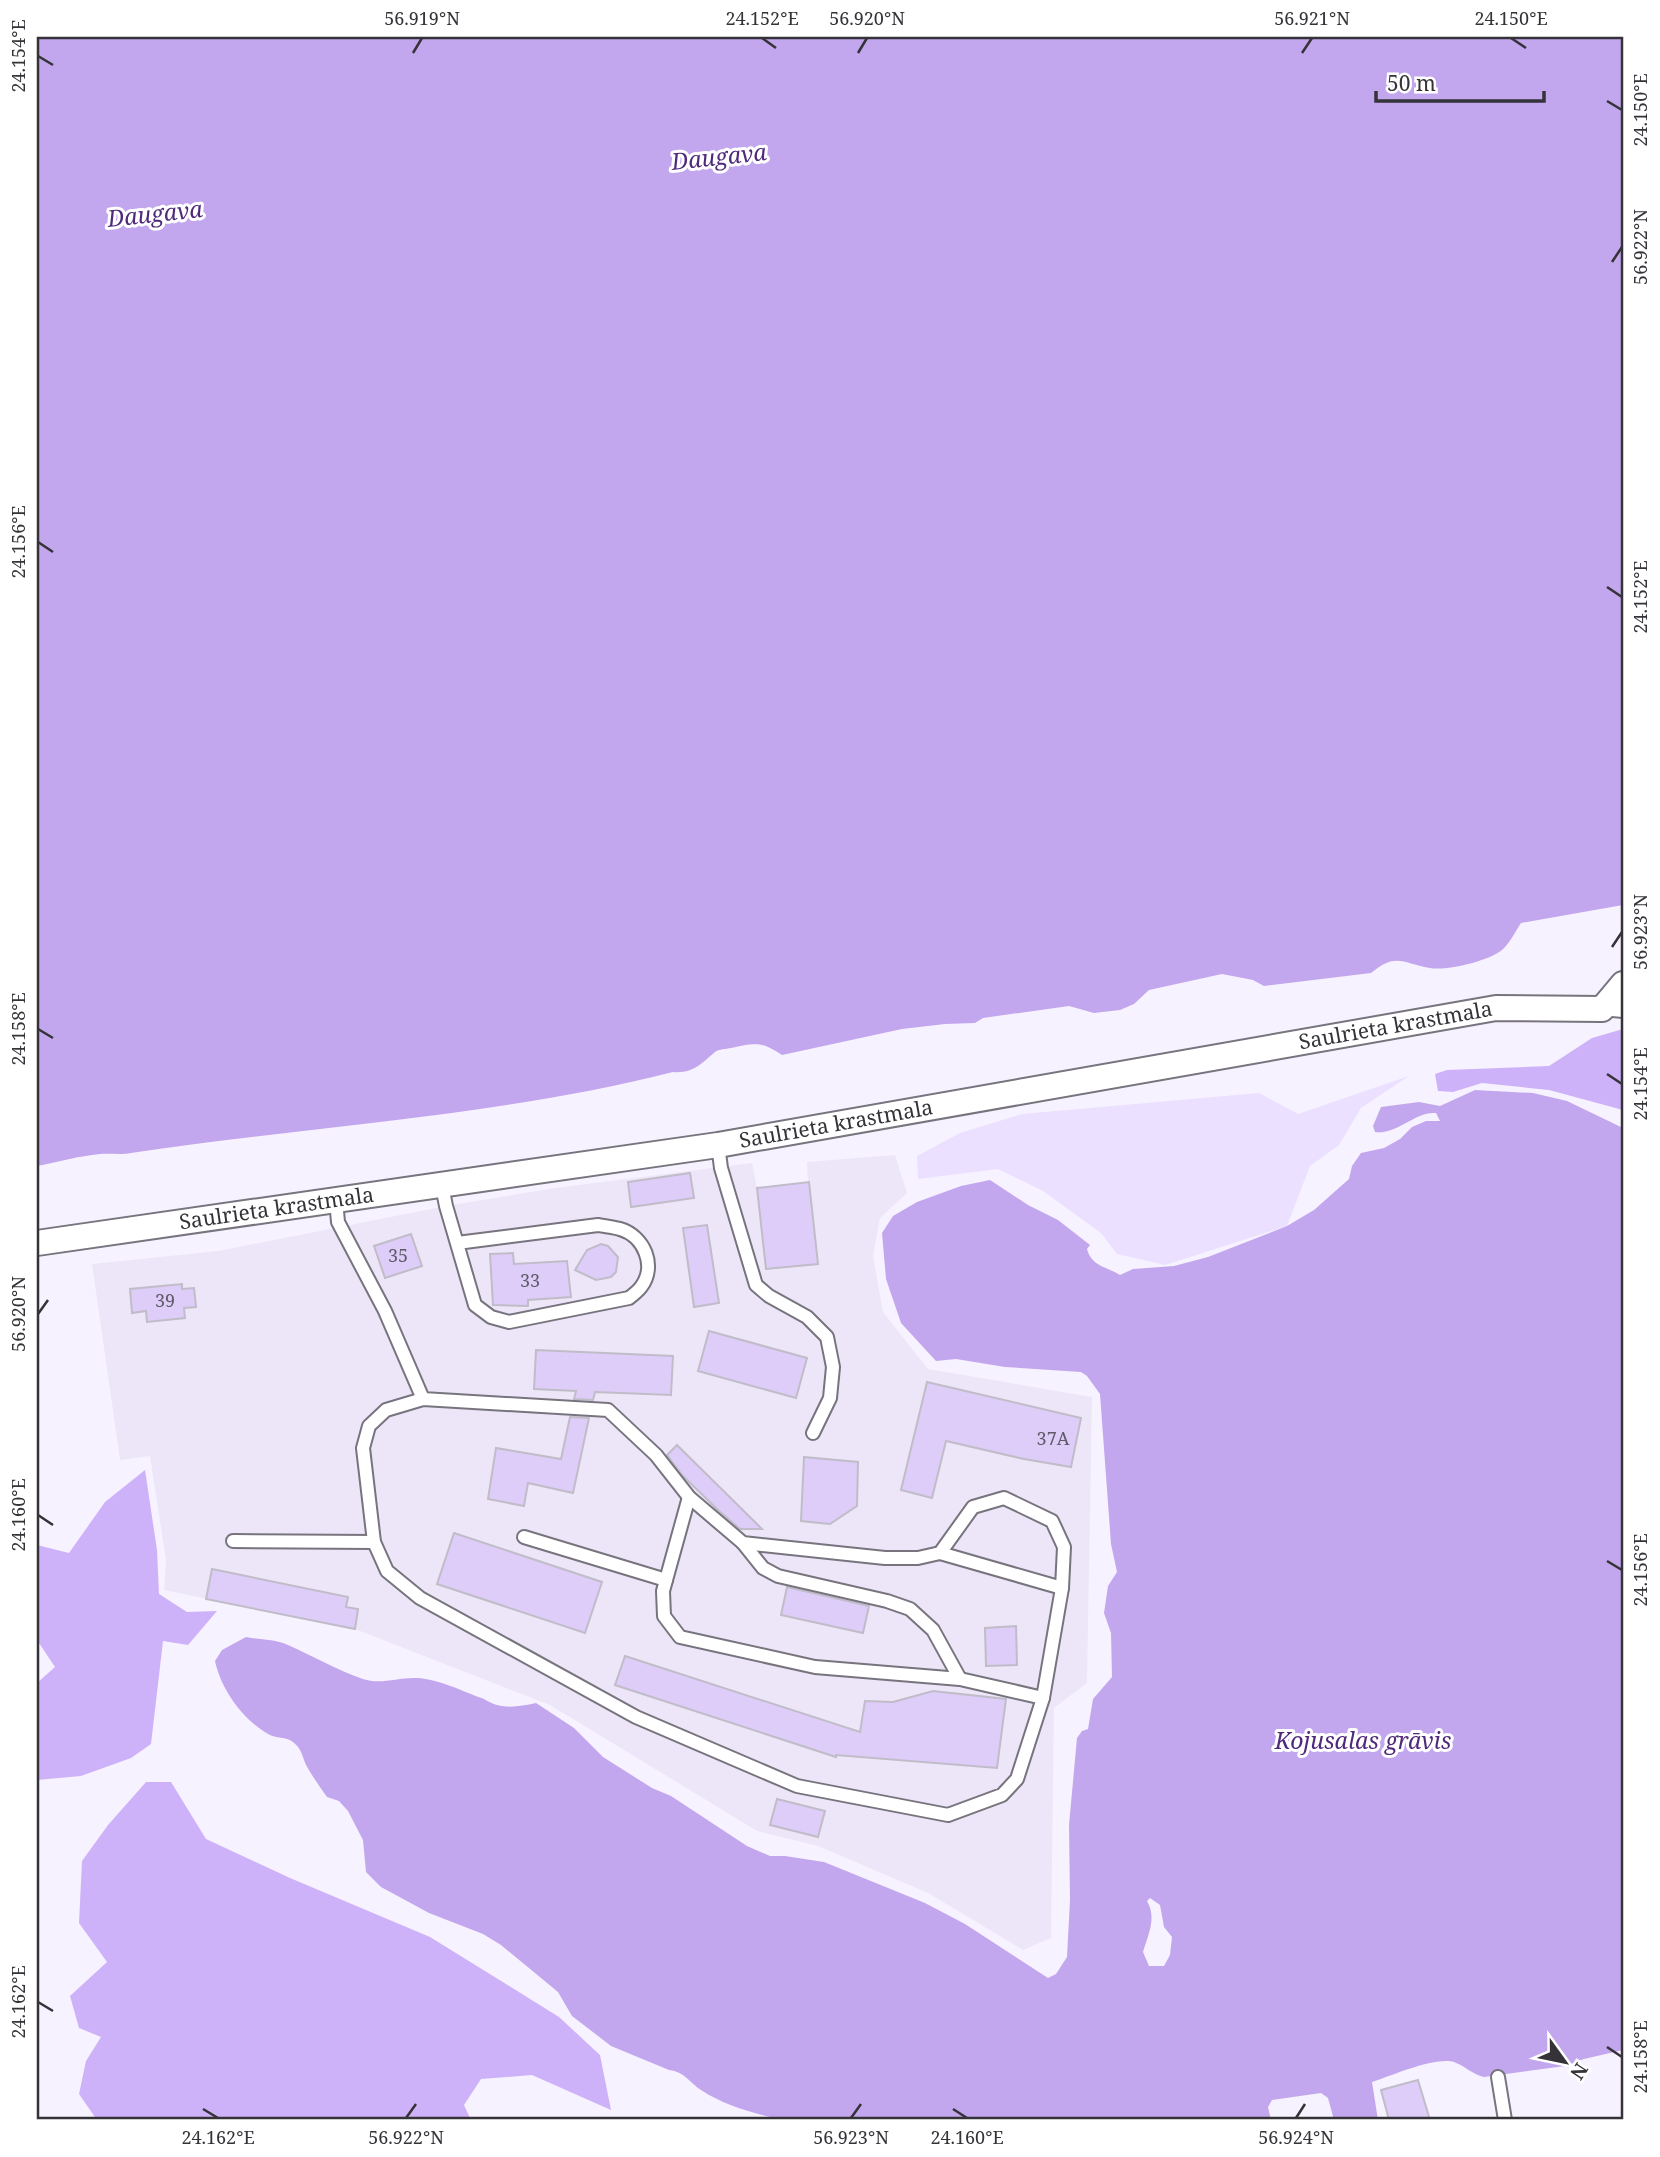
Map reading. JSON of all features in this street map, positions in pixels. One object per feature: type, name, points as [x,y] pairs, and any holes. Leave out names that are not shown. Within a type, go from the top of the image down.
[{"type":"street","name":"Saulrieta krastmala","points":[[37,1243],[718,1145],[1496,1008],[1613,1010],[1623,984]]},
{"type":"lane","points":[[718,1145],[721,1168],[756,1285],[769,1296],[807,1317],[827,1337],[833,1367],[830,1398],[813,1433]]},
{"type":"lane","points":[[442,1185],[457,1243],[475,1305],[491,1317],[509,1322],[629,1298],[642,1286],[648,1271],[647,1254],[636,1238],[622,1229],[598,1225],[457,1243]]},
{"type":"lane","points":[[336,1200],[338,1222],[385,1311],[423,1399]]},
{"type":"lane","points":[[940,1553],[973,1507],[1004,1498],[1052,1521],[1064,1547],[1062,1588],[1043,1699],[1017,1779],[1002,1795],[948,1815],[797,1786],[636,1717],[420,1598],[387,1571],[374,1542],[363,1448],[369,1426],[386,1410],[423,1399],[607,1410],[656,1455],[689,1497],[743,1543],[763,1568],[778,1576],[887,1601],[910,1609],[933,1630],[960,1679]]},
{"type":"lane","points":[[689,1497],[663,1591],[664,1616],[680,1637],[815,1667],[960,1679],[1043,1699]]},
{"type":"lane","points":[[524,1537],[666,1580]]},
{"type":"lane","points":[[233,1541],[374,1542]]},
{"type":"lane","points":[[743,1543],[885,1558],[918,1558],[940,1553],[1062,1588]]},
{"type":"lane","points":[[1498,2077],[1505,2120]]},
{"type":"shaded area","points":[[1623,1029],[1623,1110],[1549,1090],[1482,1083],[1453,1092],[1438,1091],[1435,1074],[1447,1070],[1549,1066],[1592,1038]]},
{"type":"shaded area","points":[[1409,1076],[1361,1108],[1339,1145],[1310,1166],[1287,1226],[1165,1265],[1117,1254],[1101,1233],[1043,1191],[998,1169],[918,1179],[917,1156],[960,1133],[1022,1114],[1259,1093],[1298,1114]]},
{"type":"shaded area","points":[[895,1155],[907,1193],[880,1218],[873,1256],[883,1312],[928,1369],[1092,1397],[1087,1683],[1054,1708],[1051,1938],[1023,1950],[928,1893],[818,1846],[757,1831],[550,1705],[355,1629],[164,1590],[166,1560],[150,1456],[120,1460],[92,1264],[218,1251],[446,1206],[555,1188],[752,1163],[757,1188],[808,1182],[807,1162]]},
{"type":"shaded area","points":[[145,1470],[157,1550],[159,1594],[187,1612],[217,1611],[188,1645],[163,1641],[151,1744],[131,1758],[81,1776],[37,1780],[37,1683],[55,1667],[37,1640],[37,1545],[69,1553],[105,1502]]},
{"type":"shaded area","points":[[146,1782],[171,1782],[206,1839],[430,1937],[559,2017],[600,2055],[611,2110],[532,2075],[481,2079],[464,2105],[471,2120],[97,2120],[79,2094],[86,2061],[101,2037],[79,2028],[70,1996],[107,1962],[79,1923],[82,1861],[108,1825]]},
{"type":"water","name":"Daugava","points":[[37,37],[1623,37],[1623,905],[1521,923],[1502,950],[1488,958],[1457,967],[1437,969],[1393,961],[1371,973],[1264,986],[1253,980],[1222,974],[1149,990],[1134,1004],[1120,1010],[1094,1013],[1069,1006],[983,1018],[975,1023],[902,1029],[782,1055],[763,1045],[746,1045],[717,1051],[697,1067],[686,1071],[539,1100],[127,1154],[92,1155],[37,1166]]},
{"type":"water","name":"Kojusalas grāvis","points":[[1475,1090],[1533,1093],[1567,1101],[1623,1128],[1623,2050],[1565,2066],[1484,2077],[1454,2062],[1436,2062],[1413,2068],[1372,2082],[1378,2120],[1334,2120],[1328,2098],[1321,2093],[1272,2100],[1268,2107],[1271,2120],[784,2120],[763,2115],[720,2101],[679,2073],[611,2046],[572,2016],[558,1992],[501,1945],[483,1934],[429,1913],[381,1887],[366,1872],[363,1840],[348,1811],[339,1801],[327,1797],[296,1745],[259,1728],[241,1712],[222,1682],[215,1661],[222,1650],[246,1637],[283,1643],[370,1681],[425,1679],[451,1686],[497,1705],[536,1703],[574,1728],[603,1757],[652,1788],[671,1796],[747,1846],[770,1856],[824,1862],[925,1903],[965,1924],[1048,1978],[1056,1974],[1067,1957],[1070,1900],[1069,1825],[1077,1738],[1082,1731],[1088,1729],[1093,1699],[1112,1677],[1111,1633],[1104,1613],[1108,1586],[1117,1572],[1111,1544],[1100,1394],[1081,1372],[1005,1367],[956,1359],[936,1361],[901,1323],[886,1279],[882,1233],[893,1216],[917,1202],[961,1186],[990,1180],[1028,1205],[1058,1220],[1090,1245],[1087,1249],[1089,1255],[1096,1263],[1120,1275],[1133,1269],[1174,1266],[1208,1257],[1287,1226],[1314,1210],[1349,1179],[1352,1166],[1361,1153],[1384,1148],[1400,1139],[1412,1127],[1426,1121],[1440,1121],[1436,1113],[1428,1113],[1391,1130],[1375,1132],[1373,1126],[1381,1107],[1419,1102],[1440,1106]],"holes":[[[1150,1898],[1160,1905],[1164,1927],[1172,1937],[1170,1955],[1164,1966],[1149,1966],[1143,1952],[1151,1920],[1147,1901]]]},
{"type":"building","points":[[690,1173],[694,1198],[631,1207],[628,1182]]},
{"type":"building","points":[[809,1182],[818,1264],[766,1269],[757,1188]]},
{"type":"building","points":[[707,1225],[719,1303],[694,1307],[683,1228]]},
{"type":"building","points":[[411,1234],[422,1266],[385,1278],[374,1246]]},
{"type":"building","points":[[601,1244],[608,1246],[618,1257],[616,1272],[611,1277],[596,1280],[575,1270],[587,1250]]},
{"type":"building","points":[[513,1253],[514,1264],[567,1261],[571,1297],[528,1300],[528,1306],[493,1305],[490,1254]]},
{"type":"building","points":[[182,1284],[182,1289],[194,1288],[196,1307],[184,1308],[185,1318],[147,1322],[146,1311],[132,1313],[130,1289]]},
{"type":"building","points":[[709,1331],[807,1358],[796,1398],[698,1371]]},
{"type":"building","points":[[536,1350],[673,1356],[671,1395],[595,1392],[593,1400],[574,1399],[576,1391],[534,1389]]},
{"type":"building","points":[[927,1382],[1081,1418],[1071,1467],[946,1441],[932,1498],[901,1490]]},
{"type":"building","points":[[570,1417],[589,1418],[573,1493],[528,1483],[524,1506],[488,1499],[496,1448],[561,1459]]},
{"type":"building","points":[[677,1445],[762,1529],[740,1529],[682,1475],[667,1455]]},
{"type":"building","points":[[804,1457],[858,1462],[857,1506],[830,1524],[801,1521]]},
{"type":"building","points":[[454,1533],[602,1582],[585,1633],[437,1584]]},
{"type":"building","points":[[212,1569],[348,1597],[346,1607],[358,1609],[355,1629],[206,1599]]},
{"type":"building","points":[[787,1587],[869,1606],[863,1633],[781,1615]]},
{"type":"building","points":[[1016,1626],[1017,1665],[986,1666],[985,1628]]},
{"type":"building","points":[[625,1656],[860,1732],[865,1701],[893,1702],[933,1691],[1006,1699],[997,1768],[836,1757],[615,1685]]},
{"type":"building","points":[[777,1799],[825,1811],[818,1837],[770,1825]]},
{"type":"building","points":[[1418,2080],[1430,2120],[1389,2120],[1381,2090]]}]
